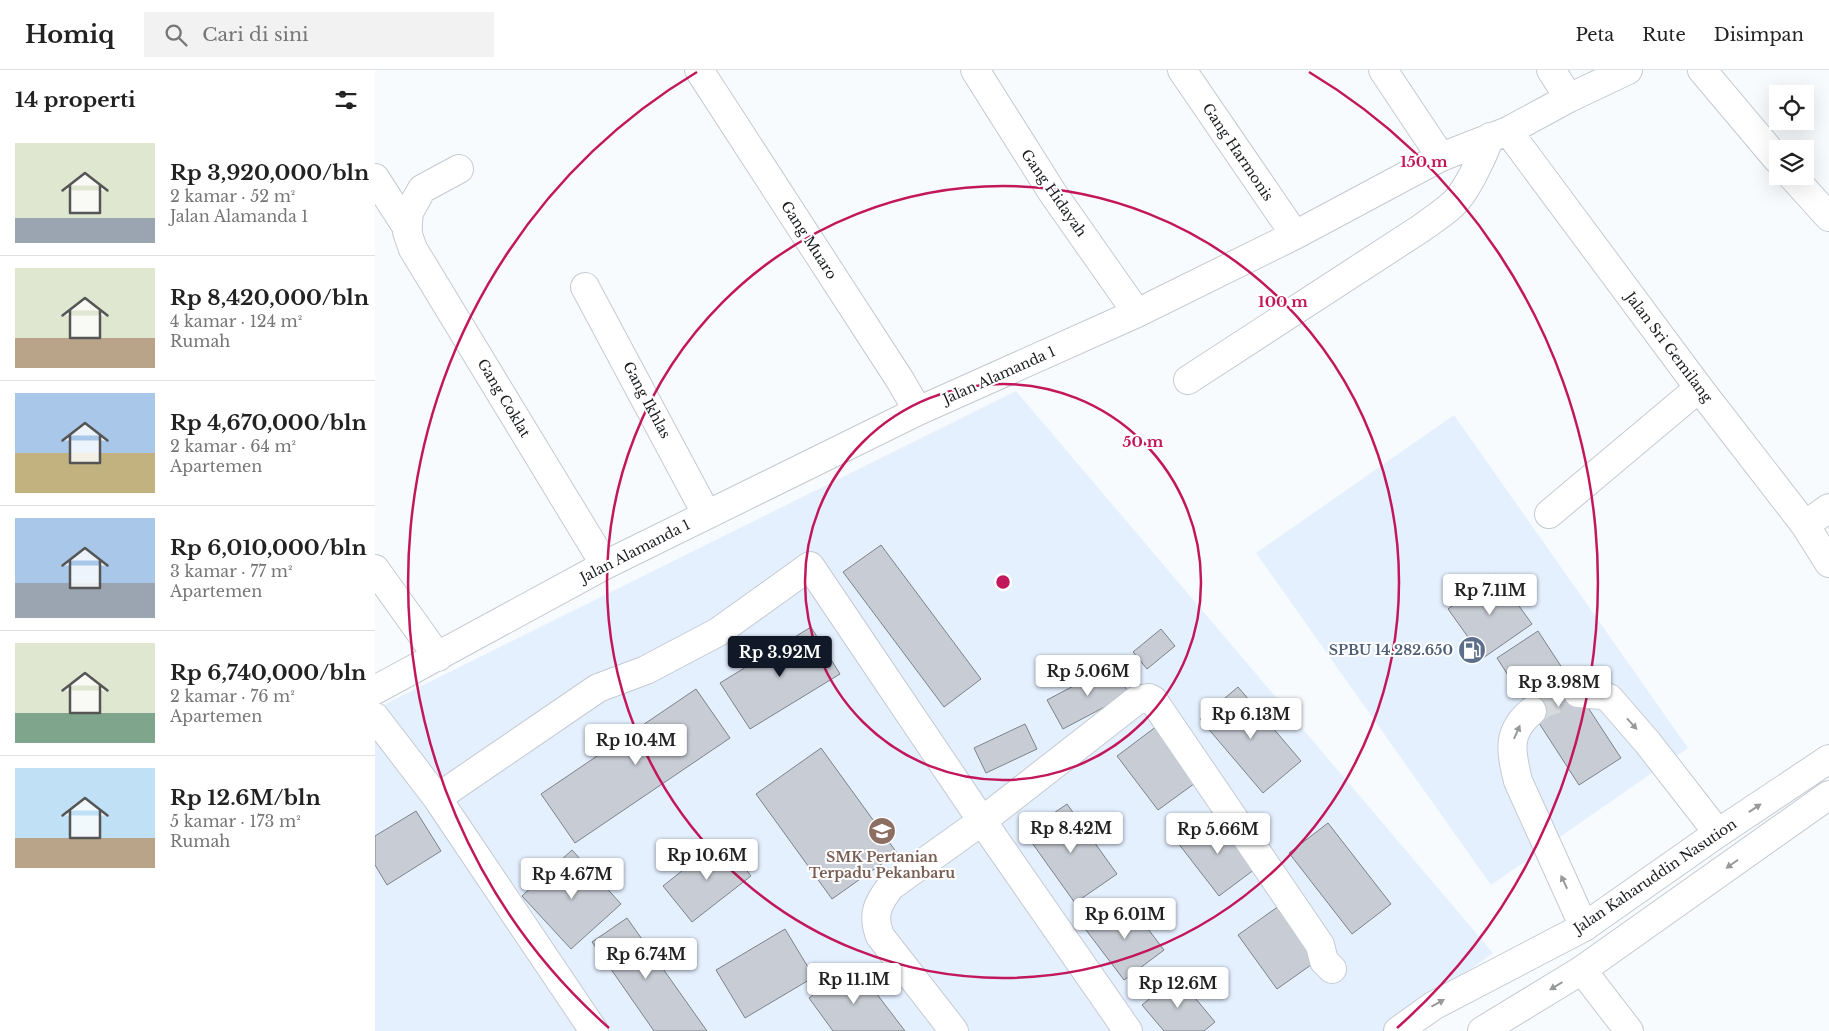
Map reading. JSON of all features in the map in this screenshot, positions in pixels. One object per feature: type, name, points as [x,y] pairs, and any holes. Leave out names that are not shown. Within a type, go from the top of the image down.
[{"type":"main road","name":"Gang Muaro","points":[[699,70],[900,380],[918,411]]},
{"type":"main road","name":"Gang Hidayah","points":[[975,70],[1052,192],[1137,313]]},
{"type":"main road","name":"Gang Harmonis","points":[[1182,70],[1295,234]]},
{"type":"main road","points":[[1383,70],[1441,157]]},
{"type":"main road","points":[[1551,70],[1569,98]]},
{"type":"main road","name":"Jalan Alamanda 1","points":[[375,690],[605,565],[918,411],[1137,313],[1295,234],[1441,157],[1499,134],[1628,70]]},
{"type":"main road","points":[[1702,70],[1769,150]]},
{"type":"main road","points":[[1188,380],[1421,229],[1453,204],[1463,191],[1483,154],[1499,134]]},
{"type":"main road","name":"Jalan Sri Gemilang","points":[[1499,134],[1805,525],[1829,563]]},
{"type":"main road","points":[[407,229],[409,212],[422,189],[459,169]]},
{"type":"main road","name":"Gang Coklat","points":[[375,178],[407,229],[413,249],[605,565]]},
{"type":"main road","points":[[1810,185],[1829,217]]},
{"type":"main road","name":"Gang Ikhlas","points":[[585,287],[707,515]]},
{"type":"main road","points":[[1549,514],[1699,388]]},
{"type":"main road","points":[[1805,525],[1829,508]]},
{"type":"main road","points":[[437,798],[598,688],[647,670],[718,632],[810,566],[982,821],[1128,1031]]},
{"type":"main road","points":[[375,570],[438,657]]},
{"type":"main road","points":[[1578,693],[1601,695],[1609,698],[1648,743],[1718,833]]},
{"type":"main road","points":[[954,1031],[880,936],[875,922],[880,903],[891,886],[982,821],[1137,700],[1149,698],[1153,700],[1320,945],[1324,961],[1332,969]]},
{"type":"main road","points":[[1532,711],[1525,716],[1514,733],[1512,757],[1517,781],[1584,927]]},
{"type":"main road","points":[[375,717],[437,798],[594,1031]]},
{"type":"main road","name":"Jalan Kaharuddin Nasution","points":[[1398,1031],[1433,1006],[1584,927],[1718,833],[1829,759]]},
{"type":"main road","points":[[1482,1031],[1582,970],[1829,795]]},
{"type":"main road","points":[[1582,970],[1629,1031]]},
{"type":"shaded area","name":"SMK Pertanian Terpadu Pekanbaru","points":[[1016,391],[1493,953],[1385,1031],[375,1031],[375,709]]},
{"type":"shaded area","name":"SPBU 14.282.650","points":[[1454,415],[1688,748],[1491,885],[1256,553]]},
{"type":"building","points":[[881,545],[981,679],[944,707],[843,572]]},
{"type":"building","points":[[1496,574],[1532,624],[1483,658],[1448,609]]},
{"type":"building","points":[[811,627],[840,674],[750,729],[720,683]]},
{"type":"building","points":[[1161,629],[1175,646],[1147,669],[1133,652]]},
{"type":"building","points":[[1538,631],[1621,758],[1579,785],[1497,658]]},
{"type":"building","points":[[1113,665],[1129,694],[1063,729],[1047,700]]},
{"type":"building","points":[[1238,687],[1301,761],[1263,793],[1200,719]]},
{"type":"building","points":[[696,689],[730,738],[575,843],[541,794]]},
{"type":"building","points":[[1025,724],[1037,749],[986,773],[974,748]]},
{"type":"building","points":[[1157,726],[1198,781],[1158,810],[1117,756]]},
{"type":"building","points":[[821,748],[897,853],[832,899],[756,794]]},
{"type":"building","points":[[1067,804],[1117,874],[1075,903],[1025,833]]},
{"type":"building","points":[[416,811],[441,851],[387,885],[375,865],[375,836]]},
{"type":"building","points":[[1217,813],[1259,866],[1219,896],[1178,843]]},
{"type":"building","points":[[1328,823],[1391,904],[1352,934],[1289,853]]},
{"type":"building","points":[[722,839],[751,876],[692,922],[663,886]]},
{"type":"building","points":[[572,850],[621,904],[571,949],[522,896]]},
{"type":"building","points":[[1126,900],[1164,950],[1124,980],[1086,930]]},
{"type":"building","points":[[1279,906],[1318,960],[1277,989],[1238,935]]},
{"type":"building","points":[[627,918],[707,1031],[654,1031],[592,942]]},
{"type":"building","points":[[785,929],[814,977],[745,1018],[716,970]]},
{"type":"building","points":[[854,964],[905,1031],[833,1031],[809,998]]},
{"type":"building","points":[[1177,976],[1215,1022],[1204,1031],[1164,1031],[1142,1005]]},
{"type":"tunnel","points":[[1532,711],[1546,702],[1578,693]]},
{"type":"place","name":"SPBU 14.282.650","points":[[1472,650]]},
{"type":"place","name":"SMK Pertanian Terpadu Pekanbaru","points":[[882,831]]}]
